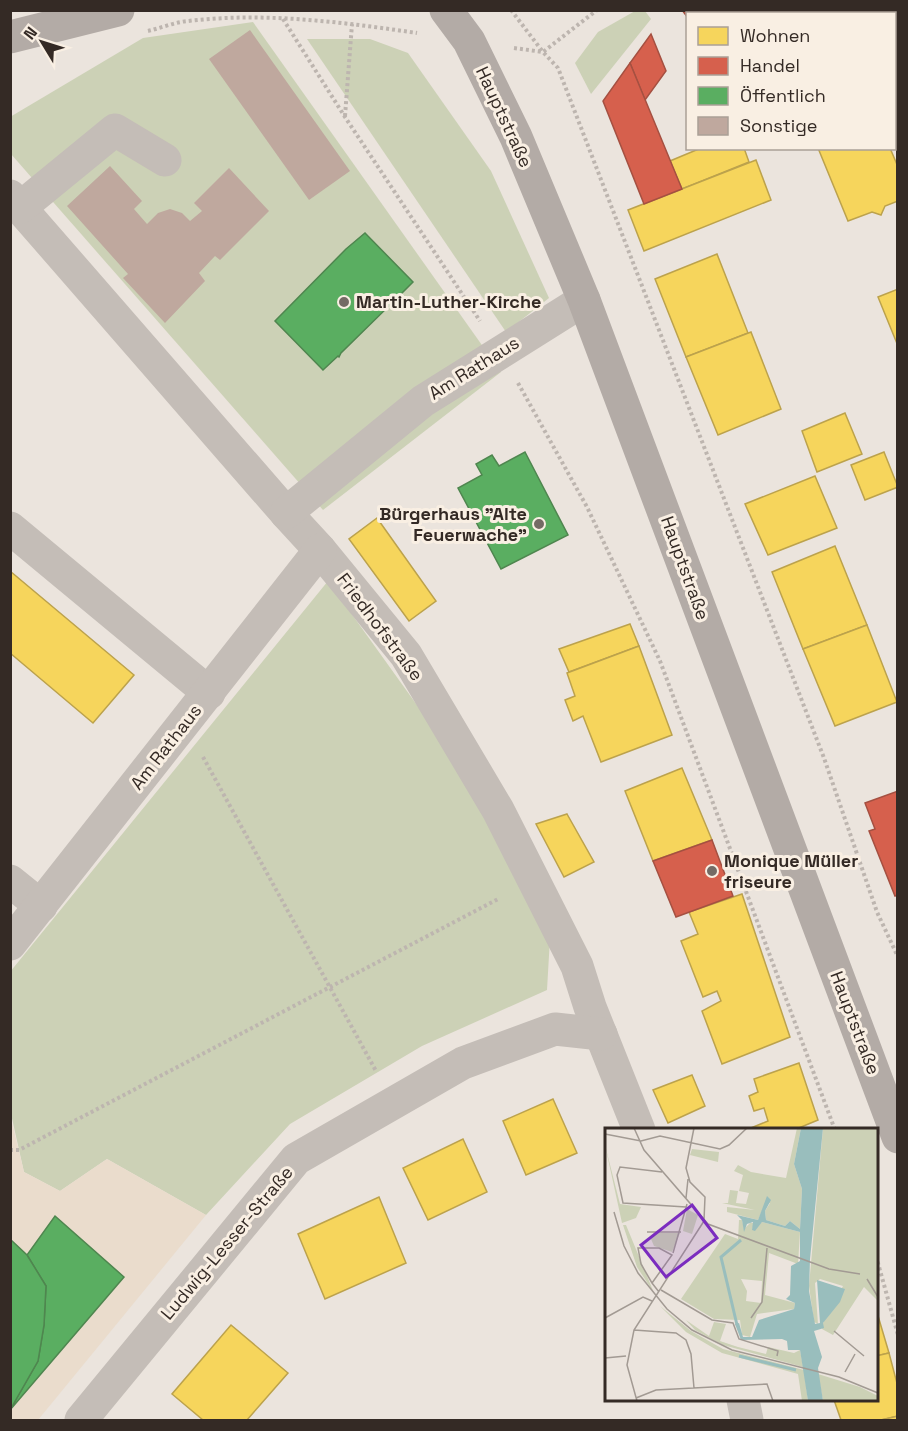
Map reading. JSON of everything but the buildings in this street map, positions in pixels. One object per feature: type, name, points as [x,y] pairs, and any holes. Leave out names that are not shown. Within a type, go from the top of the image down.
[{"type":"main road","points":[[10,37],[53,19],[118,10]]},
{"type":"main road","name":"Hauptstraße","points":[[446,10],[469,41],[516,137],[584,300],[897,1137]]},
{"type":"street","points":[[16,201],[115,130],[165,160]]},
{"type":"street","name":"Friedhofstraße","points":[[16,201],[320,550],[406,655],[498,810],[577,966],[638,1128]]},
{"type":"street","name":"Am Rathaus","points":[[286,513],[423,400],[584,300]]},
{"type":"street","points":[[10,528],[209,693]]},
{"type":"street","name":"Am Rathaus","points":[[10,944],[320,550]]},
{"type":"street","points":[[10,881],[40,906]]},
{"type":"street","name":"Ludwig-Lesser-Straße","points":[[81,1420],[296,1159],[463,1063],[555,1029],[601,1034]]},
{"type":"street","points":[[742,1401],[747,1420]]},
{"type":"path","points":[[511,10],[558,68],[820,748],[877,912],[897,957]]},
{"type":"path","points":[[543,52],[597,10]]},
{"type":"path","points":[[142,33],[186,21],[252,17],[352,24],[345,117]]},
{"type":"path","points":[[283,19],[345,117],[501,352],[587,507],[660,661],[834,1128]]},
{"type":"path","points":[[185,724],[394,1103]]},
{"type":"path","points":[[10,1150],[19,1150],[533,880]]},
{"type":"path","points":[[878,1264],[897,1335]]},
{"type":"green space","points":[[635,11],[645,11],[651,19],[591,94],[575,63],[598,32]]},
{"type":"green space","points":[[253,22],[501,372],[323,510],[11,154],[10,117],[143,38]]},
{"type":"green space","points":[[307,39],[370,39],[408,53],[491,171],[549,298],[506,332]]},
{"type":"green space","points":[[328,581],[447,747],[550,938],[547,990],[422,1046],[290,1124],[206,1215],[107,1159],[60,1191],[24,1172],[11,1114],[10,972]]},
{"type":"shaded area","points":[[10,1114],[24,1172],[60,1191],[107,1159],[206,1215],[38,1420],[11,1420],[11,1410],[124,1277],[55,1217],[27,1255],[11,1239]]},
{"type":"place","name":"Martin-Luther-Kirche","points":[[344,302]]},
{"type":"place","name":"Bürgerhaus \"Alte Feuerwache\"","points":[[539,524]]},
{"type":"place","name":"Monique Müller friseure","points":[[712,871]]}]
